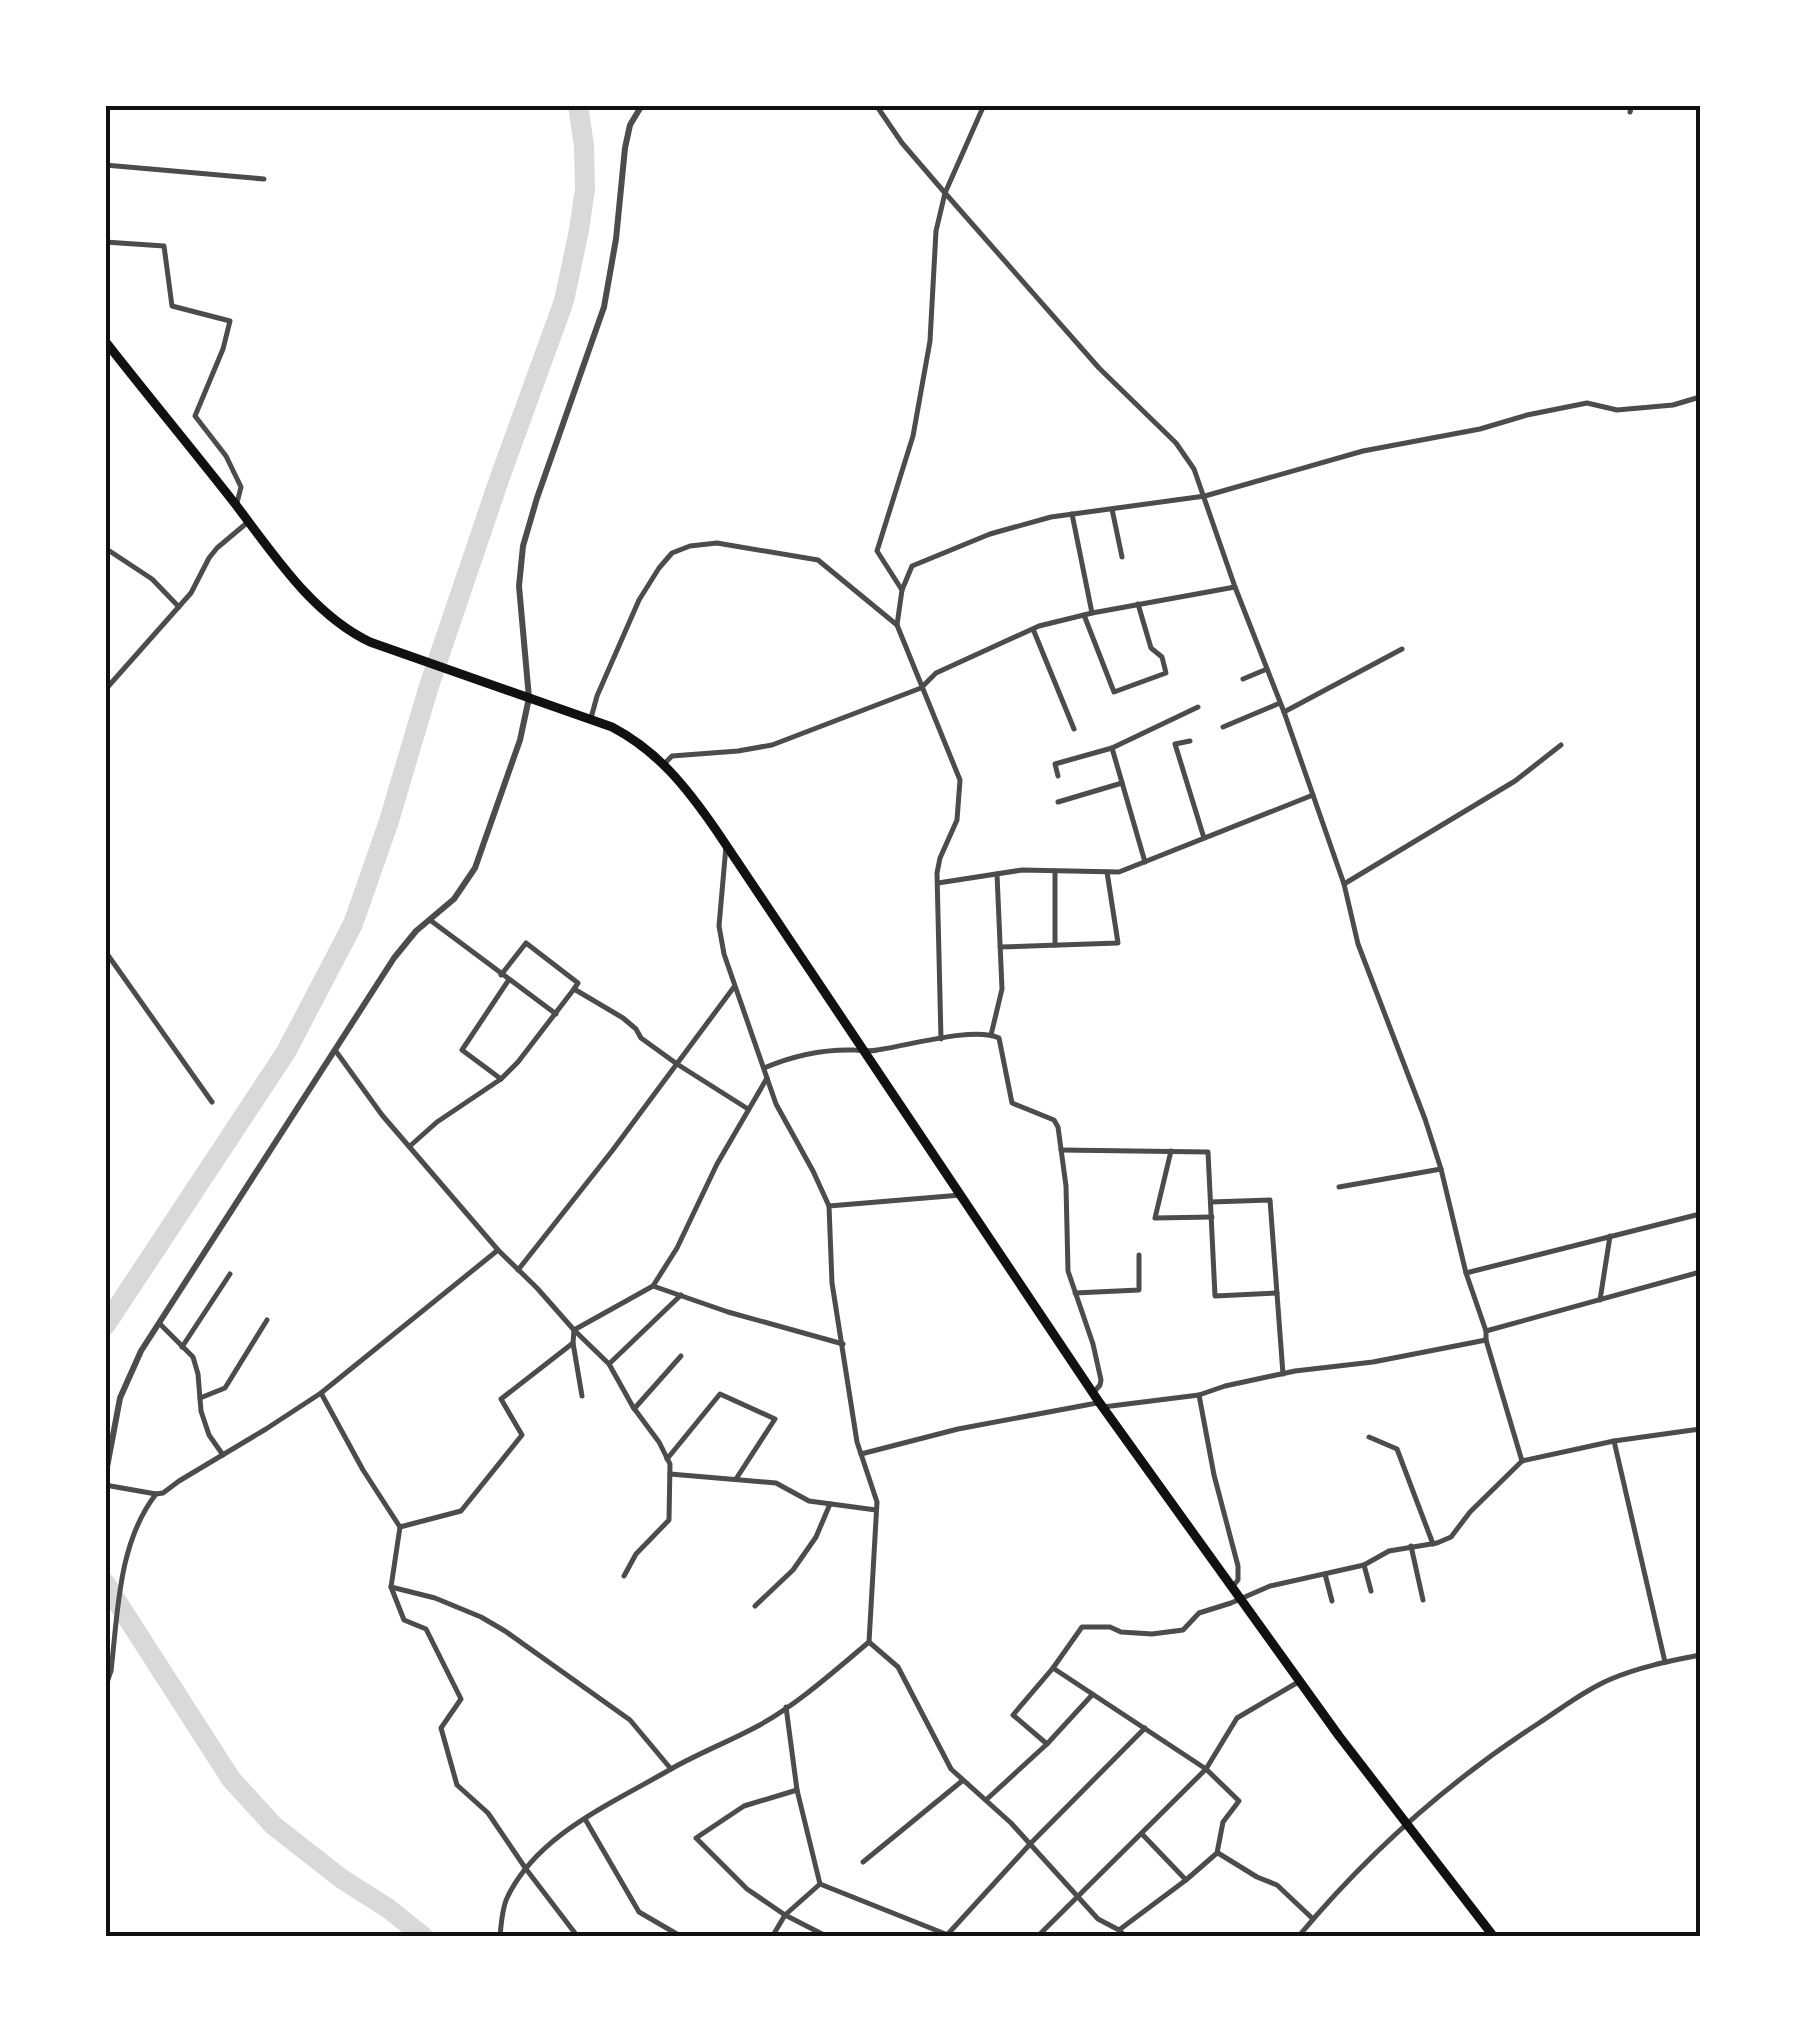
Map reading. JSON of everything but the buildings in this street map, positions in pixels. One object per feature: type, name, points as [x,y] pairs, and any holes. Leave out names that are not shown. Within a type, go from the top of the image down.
[{"type":"main road","points":[[105,341],[327,616],[355,635],[399,653],[626,735],[664,764],[689,792],[1101,1405],[1406,1825],[1494,1937]]},
{"type":"street","points":[[498,1250],[321,1393],[163,1493],[105,1481],[120,1398],[131,1369],[159,1322],[404,944],[454,899],[475,868],[520,740],[529,698],[519,586],[523,546],[604,307],[625,148],[630,124],[642,105]]},
{"type":"street","points":[[876,105],[946,194],[1099,368],[1176,443],[1194,469],[1284,712],[1344,884],[1358,944],[1441,1169],[1466,1273],[1522,1461]]},
{"type":"street","points":[[902,590],[877,551],[913,436],[930,341],[936,231],[946,194],[984,105]]},
{"type":"street","points":[[105,165],[264,179]]},
{"type":"street","points":[[105,242],[164,246],[172,306],[230,321],[223,349],[195,416],[226,456],[240,487],[236,506]]},
{"type":"street","points":[[941,1038],[938,883],[940,858],[957,820],[960,780],[897,625],[902,590],[912,566],[990,534],[1051,517],[1206,496],[1364,451],[1480,430],[1526,414],[1587,403],[1617,410],[1673,405],[1700,396]]},
{"type":"street","points":[[1112,509],[1122,556]]},
{"type":"street","points":[[1072,514],[1088,614],[1114,692],[1166,673],[1162,657],[1151,648],[1138,604]]},
{"type":"street","points":[[105,690],[180,607],[209,558],[248,522]]},
{"type":"street","points":[[590,719],[639,600],[672,553],[690,546],[717,543],[818,560],[897,625]]},
{"type":"street","points":[[105,548],[152,579],[180,607]]},
{"type":"street","points":[[664,764],[679,754],[738,752],[772,745],[921,688],[936,674],[1033,629],[1088,614],[1235,587]]},
{"type":"street","points":[[1033,629],[1074,729]]},
{"type":"street","points":[[1284,712],[1402,650]]},
{"type":"street","points":[[1243,678],[1266,669]]},
{"type":"street","points":[[1223,727],[1280,703]]},
{"type":"street","points":[[1058,776],[1055,764],[1112,748],[1198,707]]},
{"type":"street","points":[[1190,741],[1175,744],[1204,838]]},
{"type":"street","points":[[1344,884],[1515,781],[1562,745]]},
{"type":"street","points":[[1112,748],[1144,862]]},
{"type":"street","points":[[1058,802],[1122,783]]},
{"type":"street","points":[[938,883],[1022,870],[1119,872],[1313,795]]},
{"type":"street","points":[[500,1937],[506,1900],[534,1857],[585,1820],[671,1768],[756,1727],[868,1642],[877,1502],[857,1442],[832,1283],[829,1206],[776,1104],[734,987],[719,926],[726,846]]},
{"type":"street","points":[[1054,871],[1055,946]]},
{"type":"street","points":[[1000,947],[1118,944],[1107,872]]},
{"type":"street","points":[[991,1034],[1002,989],[997,874]]},
{"type":"street","points":[[430,920],[556,1014]]},
{"type":"street","points":[[410,1146],[437,1122],[500,1080],[578,983],[526,943],[500,974]]},
{"type":"street","points":[[105,951],[212,1102]]},
{"type":"street","points":[[500,1080],[462,1050],[508,980]]},
{"type":"street","points":[[518,1270],[612,1152],[734,987]]},
{"type":"street","points":[[574,989],[623,1018],[641,1038],[748,1109]]},
{"type":"street","points":[[764,1068],[802,1054],[871,1052],[941,1038],[991,1034],[999,1038],[1012,1103],[1054,1120],[1058,1127],[1066,1186],[1068,1271],[1101,1380],[1093,1392]]},
{"type":"street","points":[[334,1050],[382,1115],[498,1250],[609,1364],[634,1409],[659,1442],[670,1474],[669,1520],[636,1554],[624,1576]]},
{"type":"street","points":[[574,1330],[652,1286],[677,1248],[717,1164],[767,1078]]},
{"type":"street","points":[[1061,1150],[1208,1152],[1215,1296],[1277,1293]]},
{"type":"street","points":[[1171,1151],[1155,1218],[1212,1217]]},
{"type":"street","points":[[1338,1187],[1441,1169]]},
{"type":"street","points":[[829,1206],[961,1195]]},
{"type":"street","points":[[1211,1202],[1270,1200],[1283,1374]]},
{"type":"street","points":[[1466,1273],[1700,1214]]},
{"type":"street","points":[[1600,1300],[1610,1236]]},
{"type":"street","points":[[1076,1293],[1139,1290],[1139,1255]]},
{"type":"street","points":[[1486,1331],[1700,1272]]},
{"type":"street","points":[[182,1347],[230,1274]]},
{"type":"street","points":[[652,1286],[843,1344]]},
{"type":"street","points":[[609,1364],[681,1295]]},
{"type":"street","points":[[200,1398],[225,1388],[267,1320]]},
{"type":"street","points":[[159,1322],[193,1357],[201,1412],[209,1436],[223,1455]]},
{"type":"street","points":[[574,1330],[582,1396]]},
{"type":"street","points":[[861,1454],[958,1429],[1101,1405],[1198,1395],[1283,1374],[1486,1340]]},
{"type":"street","points":[[400,1527],[461,1511],[522,1436],[501,1399],[573,1344]]},
{"type":"street","points":[[634,1409],[682,1356]]},
{"type":"street","points":[[321,1393],[362,1470],[400,1527],[391,1587],[404,1620],[426,1629],[461,1700],[441,1728],[456,1786],[488,1813],[578,1937]]},
{"type":"street","points":[[668,1460],[720,1394],[775,1419],[736,1479]]},
{"type":"street","points":[[1198,1395],[1238,1566],[1238,1580],[1232,1588]]},
{"type":"street","points":[[1046,1744],[1013,1715],[1082,1628],[1110,1626],[1122,1632],[1152,1634],[1182,1630],[1199,1612],[1270,1586],[1364,1565],[1390,1552],[1451,1537],[1470,1512],[1522,1461],[1614,1441],[1700,1429]]},
{"type":"street","points":[[1369,1437],[1397,1449],[1433,1544]]},
{"type":"street","points":[[1614,1441],[1666,1662]]},
{"type":"street","points":[[670,1474],[776,1483],[810,1501],[876,1510]]},
{"type":"street","points":[[105,1688],[125,1561],[143,1512],[156,1494]]},
{"type":"street","points":[[754,1606],[793,1570],[816,1536],[830,1504]]},
{"type":"street","points":[[1410,1546],[1423,1600]]},
{"type":"street","points":[[1364,1565],[1371,1591]]},
{"type":"street","points":[[1325,1574],[1332,1601]]},
{"type":"street","points":[[391,1587],[435,1598],[505,1631],[630,1720],[671,1768]]},
{"type":"street","points":[[768,1593],[777,1601]]},
{"type":"street","points":[[868,1642],[898,1667],[951,1769],[1031,1844],[1098,1919],[1126,1937]]},
{"type":"street","points":[[1298,1937],[1347,1881],[1470,1771],[1607,1681],[1666,1662],[1700,1656]]},
{"type":"street","points":[[1052,1668],[1206,1769],[1239,1801],[1223,1822],[1217,1853],[1118,1930]]},
{"type":"street","points":[[1038,1937],[1206,1769],[1237,1718],[1300,1681]]},
{"type":"street","points":[[986,1800],[1092,1695]]},
{"type":"street","points":[[786,1707],[797,1790],[820,1884]]},
{"type":"street","points":[[820,1884],[949,1936],[1031,1844],[1145,1728]]},
{"type":"street","points":[[863,1862],[962,1780]]},
{"type":"street","points":[[797,1790],[744,1806],[696,1838],[747,1890],[828,1937]]},
{"type":"street","points":[[585,1820],[639,1912],[682,1937]]},
{"type":"street","points":[[1142,1834],[1186,1880]]},
{"type":"street","points":[[1217,1853],[1257,1877],[1278,1884],[1314,1919]]},
{"type":"street","points":[[772,1937],[785,1915],[820,1884]]},
{"type":"waterway","points":[[105,1326],[286,1052],[353,924],[429,686],[564,301],[585,189],[578,105]]},
{"type":"waterway","points":[[105,1583],[231,1779],[273,1825],[424,1937]]}]
